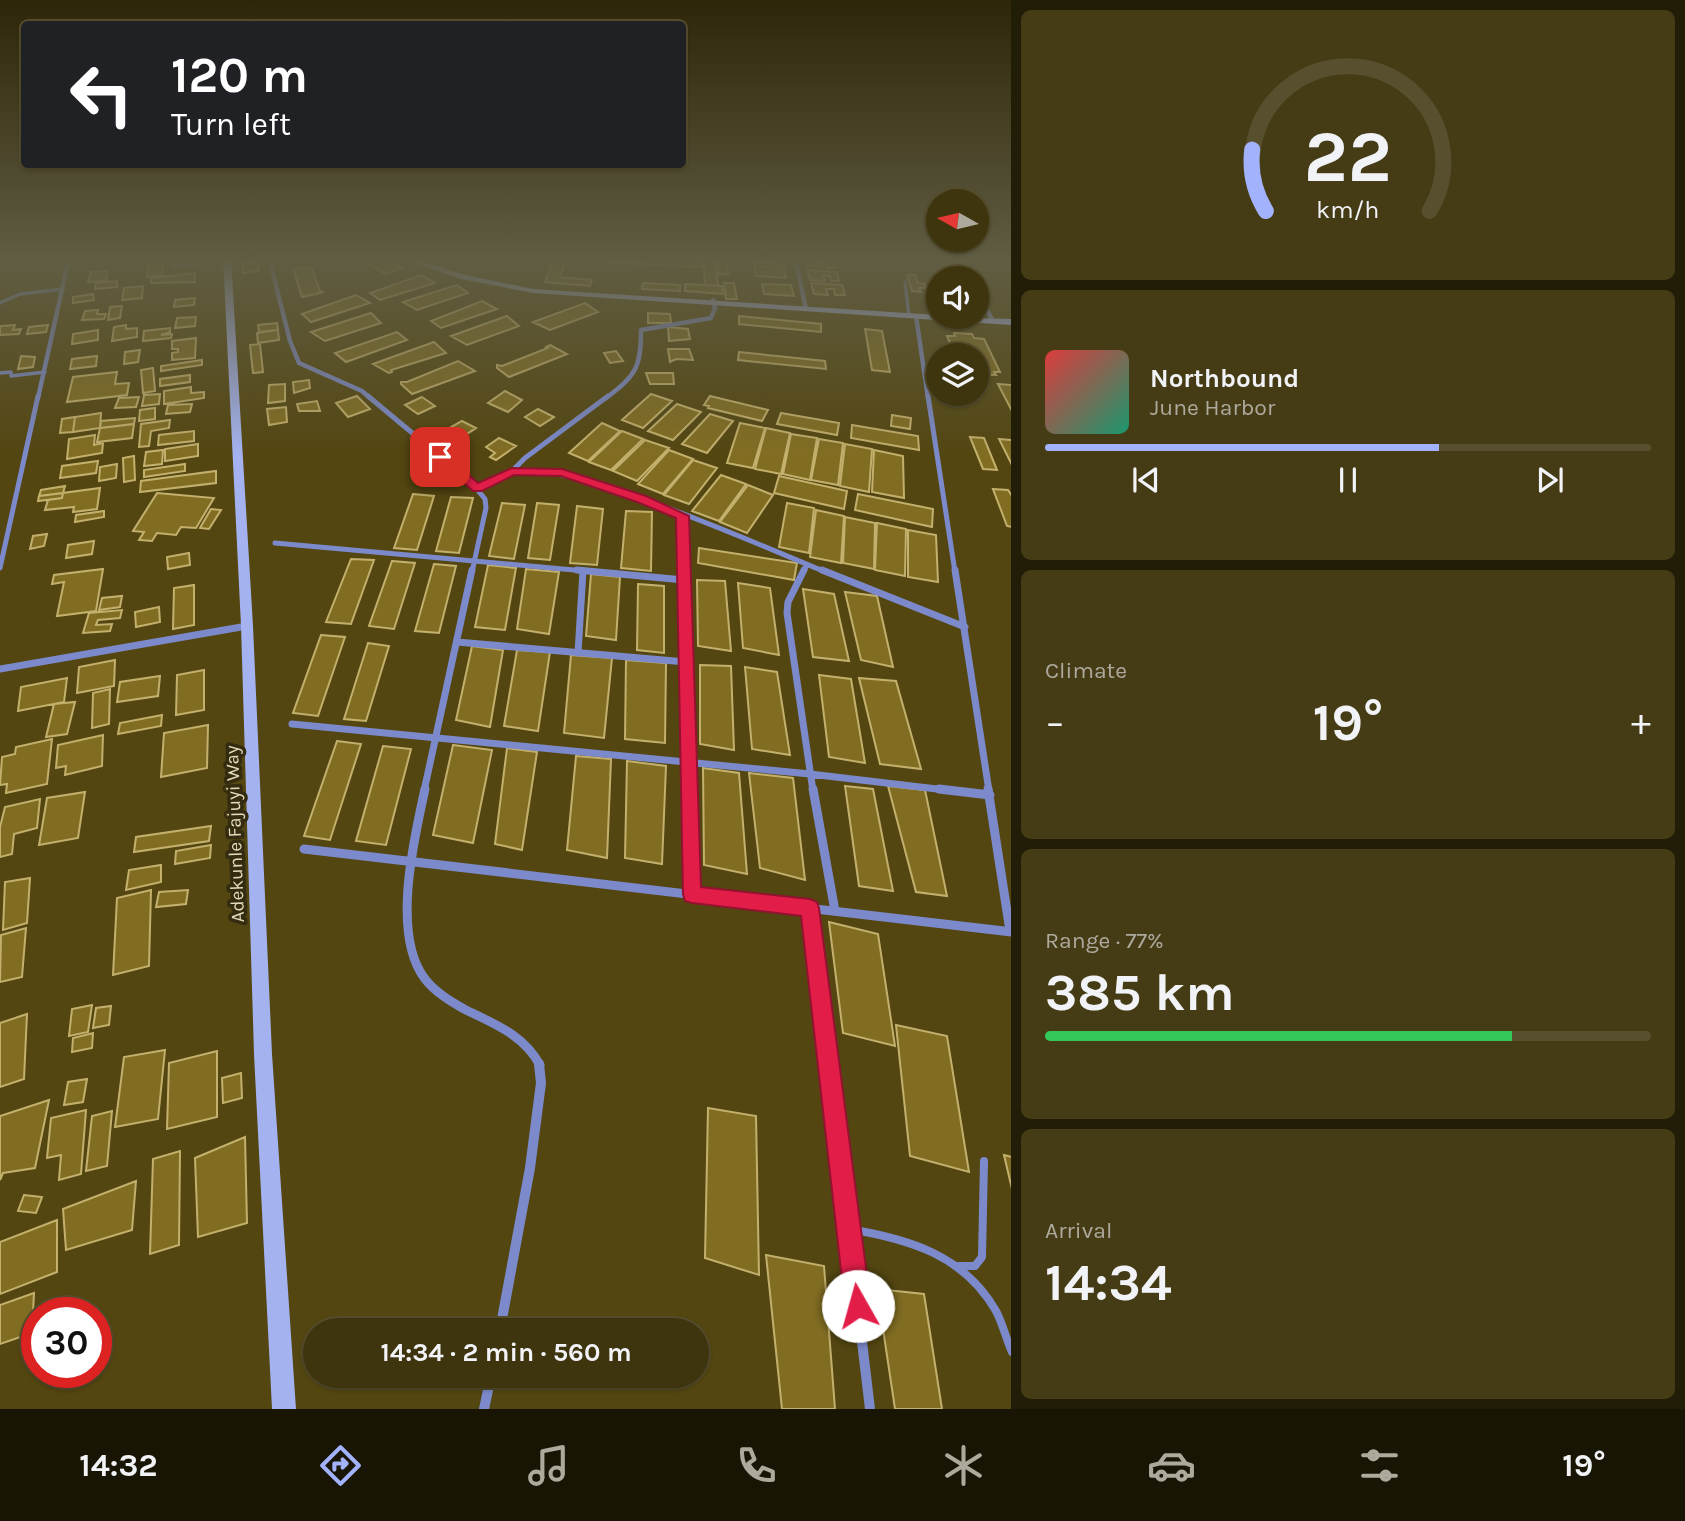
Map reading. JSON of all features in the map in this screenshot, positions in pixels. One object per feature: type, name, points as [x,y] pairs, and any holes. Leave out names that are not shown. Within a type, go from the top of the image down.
[{"type":"street","points":[[0,568],[55,324]]},
{"type":"street","name":"Adekunle Fajuyi Way","points":[[231,324],[247,626],[263,1054],[284,1409]]},
{"type":"street","points":[[286,324],[299,363],[362,391],[477,488],[485,499],[486,508],[409,862],[410,918],[415,959],[426,979],[445,998],[468,1013],[527,1042],[540,1066],[534,1146],[502,1318]]},
{"type":"street","points":[[477,488],[512,471],[525,458],[631,379],[641,359],[641,330],[684,324]]},
{"type":"street","points":[[304,849],[1011,931],[965,627],[914,324]]},
{"type":"street","points":[[512,471],[562,473],[642,499],[965,627]]},
{"type":"street","points":[[682,516],[692,894]]},
{"type":"street","points":[[275,544],[684,580]]},
{"type":"street","points":[[807,565],[788,602],[787,613],[810,774],[835,911]]},
{"type":"street","points":[[578,653],[583,571]]},
{"type":"street","points":[[0,669],[247,626]]},
{"type":"street","points":[[457,642],[686,662]]},
{"type":"street","points":[[292,724],[810,774],[990,796]]},
{"type":"street","points":[[810,908],[870,1409]]},
{"type":"street","points":[[484,1409],[488,1388]]},
{"type":"lane","points":[[0,373],[11,372],[10,376],[45,372]]},
{"type":"lane","points":[[957,1266],[975,1266],[982,1257],[984,1161]]},
{"type":"lane","points":[[849,1229],[892,1236],[932,1248],[957,1266],[978,1286],[997,1312],[1011,1352]]},
{"type":"building","points":[[176,324],[195,324],[195,326],[175,328]]},
{"type":"building","points":[[277,324],[278,330],[259,332],[258,325]]},
{"type":"building","points":[[337,324],[379,324],[325,341],[311,332]]},
{"type":"building","points":[[435,324],[454,324],[441,328]]},
{"type":"building","points":[[485,324],[519,326],[467,345],[451,336]]},
{"type":"building","points":[[537,324],[567,324],[550,330]]},
{"type":"building","points":[[739,324],[821,324],[821,332]]},
{"type":"building","points":[[15,325],[13,330],[21,329],[19,334],[0,335],[0,326]]},
{"type":"building","points":[[48,325],[46,332],[27,334],[29,327]]},
{"type":"building","points":[[126,325],[126,329],[137,328],[137,337],[112,341],[114,327]]},
{"type":"building","points":[[668,327],[688,329],[690,339],[669,341]]},
{"type":"building","points":[[170,328],[170,332],[161,335],[172,334],[171,338],[143,341],[144,331]]},
{"type":"building","points":[[865,329],[882,331],[890,372],[872,370]]},
{"type":"building","points":[[98,330],[98,340],[72,344],[73,334]]},
{"type":"building","points":[[278,330],[279,340],[258,343],[257,333]]},
{"type":"building","points":[[397,332],[407,340],[346,362],[335,353]]},
{"type":"building","points":[[954,333],[972,334],[974,338],[984,339],[986,343],[950,343],[947,336],[955,336]]},
{"type":"building","points":[[196,338],[195,358],[172,360],[172,353],[178,352],[178,349],[172,349],[172,341]]},
{"type":"building","points":[[434,342],[446,353],[391,370],[389,373],[373,364]]},
{"type":"building","points":[[260,344],[263,372],[253,373],[250,345]]},
{"type":"building","points":[[550,345],[567,354],[509,377],[497,368],[497,365],[502,366]]},
{"type":"building","points":[[668,349],[689,349],[693,360],[676,359],[670,362]]},
{"type":"building","points":[[989,349],[1000,372],[994,372],[996,375],[989,375]]},
{"type":"building","points":[[140,350],[138,362],[124,364],[125,352]]},
{"type":"building","points":[[616,351],[623,361],[610,363],[604,353]]},
{"type":"building","points":[[739,352],[825,361],[826,369],[738,360]]},
{"type":"building","points":[[21,356],[35,357],[33,367],[18,369]]},
{"type":"building","points":[[97,356],[96,366],[70,369],[72,359]]},
{"type":"building","points":[[202,360],[202,365],[161,371],[161,366]]},
{"type":"building","points":[[458,361],[475,371],[412,394],[401,384],[401,382]]},
{"type":"building","points":[[153,368],[155,391],[143,393],[141,370]]},
{"type":"building","points":[[117,372],[115,384],[129,383],[127,395],[67,402],[73,377]]},
{"type":"building","points":[[646,373],[673,373],[674,384],[650,384]]},
{"type":"building","points":[[190,375],[190,382],[160,386],[160,379]]},
{"type":"building","points":[[309,380],[310,388],[294,393],[293,382]]},
{"type":"building","points":[[285,384],[285,401],[268,403],[269,385]]},
{"type":"building","points":[[998,384],[1011,385],[1011,409]]},
{"type":"building","points":[[191,387],[191,393],[204,392],[204,398],[164,404],[164,391]]},
{"type":"building","points":[[505,391],[522,400],[508,412],[488,403]]},
{"type":"building","points":[[160,394],[159,404],[142,406],[144,395]]},
{"type":"building","points":[[651,394],[672,401],[643,428],[622,420]]},
{"type":"building","points":[[357,396],[370,409],[348,417],[336,403]]},
{"type":"building","points":[[710,396],[768,410],[762,421],[708,408],[709,406],[704,405]]},
{"type":"building","points":[[139,397],[136,407],[115,408],[119,398]]},
{"type":"building","points":[[422,397],[435,406],[418,414],[405,405]]},
{"type":"building","points":[[317,401],[320,411],[299,411],[297,404]]},
{"type":"building","points":[[192,404],[190,412],[166,414],[168,405]]},
{"type":"building","points":[[677,404],[701,412],[673,440],[648,431]]},
{"type":"building","points":[[286,407],[287,422],[269,425],[267,409]]},
{"type":"building","points":[[155,408],[155,419],[139,421],[140,410]]},
{"type":"building","points":[[538,409],[554,417],[540,426],[525,417]]},
{"type":"building","points":[[101,413],[100,428],[73,432],[75,417]]},
{"type":"building","points":[[781,413],[839,423],[837,435],[777,424]]},
{"type":"building","points":[[710,414],[733,421],[707,453],[682,444]]},
{"type":"building","points":[[892,415],[911,418],[910,429],[891,426]]},
{"type":"building","points":[[75,417],[73,432],[60,433],[62,419]]},
{"type":"building","points":[[135,418],[134,424],[100,428],[101,421]]},
{"type":"building","points":[[170,420],[169,428],[151,431],[149,446],[139,447],[141,424]]},
{"type":"building","points":[[462,421],[476,428],[462,437],[446,430]]},
{"type":"building","points":[[602,423],[620,431],[588,461],[569,453]]},
{"type":"building","points":[[740,423],[765,428],[753,468],[727,463]]},
{"type":"building","points":[[134,424],[132,438],[97,442],[100,428]]},
{"type":"building","points":[[852,425],[918,436],[919,450],[851,438]]},
{"type":"building","points":[[766,428],[790,433],[781,474],[755,469]]},
{"type":"building","points":[[194,431],[194,441],[158,445],[159,435]]},
{"type":"building","points":[[622,431],[643,439],[611,470],[589,462]]},
{"type":"building","points":[[791,434],[817,438],[810,480],[783,474]]},
{"type":"building","points":[[95,435],[94,445],[103,443],[102,453],[67,459],[69,439]]},
{"type":"building","points":[[970,437],[984,438],[997,470],[983,469]]},
{"type":"building","points":[[499,438],[516,446],[496,460],[490,457],[495,453],[486,447]]},
{"type":"building","points":[[819,439],[843,443],[838,485],[811,480]]},
{"type":"building","points":[[999,439],[1011,440],[1011,463]]},
{"type":"building","points":[[645,440],[669,448],[637,481],[613,471]]},
{"type":"building","points":[[198,444],[198,456],[165,461],[165,449]]},
{"type":"building","points":[[845,444],[872,449],[869,492],[840,486]]},
{"type":"building","points":[[163,450],[162,464],[144,466],[146,452]]},
{"type":"building","points":[[669,450],[693,459],[663,494],[638,484]]},
{"type":"building","points":[[874,450],[903,456],[904,498],[872,492]]},
{"type":"building","points":[[134,456],[135,480],[124,482],[123,458]]},
{"type":"building","points":[[693,460],[717,468],[689,504],[664,495]]},
{"type":"building","points":[[98,461],[96,473],[60,478],[62,466]]},
{"type":"building","points":[[117,464],[116,478],[99,481],[100,467]]},
{"type":"building","points":[[185,464],[185,471],[144,477],[144,470]]},
{"type":"building","points":[[216,471],[216,483],[140,492],[141,481]]},
{"type":"building","points":[[721,475],[746,484],[719,521],[692,511]]},
{"type":"building","points":[[779,476],[847,491],[844,509],[774,493]]},
{"type":"building","points":[[748,485],[773,495],[747,533],[720,522]]},
{"type":"building","points":[[65,486],[63,493],[39,496],[41,490]]},
{"type":"building","points":[[100,488],[97,509],[73,512],[74,507],[45,510],[48,500],[62,498],[63,493]]},
{"type":"building","points":[[993,489],[1008,490],[1011,494],[1011,527],[1007,526]]},
{"type":"building","points":[[63,493],[62,498],[38,501],[39,496]]},
{"type":"building","points":[[157,493],[214,498],[196,528],[181,527],[176,535],[157,533],[152,541],[139,540],[144,532],[133,531]]},
{"type":"building","points":[[413,494],[434,496],[417,550],[394,548]]},
{"type":"building","points":[[858,494],[933,509],[932,527],[855,510]]},
{"type":"building","points":[[451,497],[473,498],[459,553],[436,551]]},
{"type":"building","points":[[502,503],[525,505],[514,559],[489,556]]},
{"type":"building","points":[[537,503],[559,505],[550,560],[528,558]]},
{"type":"building","points":[[787,503],[814,508],[809,553],[779,547]]},
{"type":"building","points":[[577,506],[603,509],[597,565],[570,563]]},
{"type":"building","points":[[211,509],[221,510],[209,529],[200,528]]},
{"type":"building","points":[[816,510],[844,516],[841,563],[810,557]]},
{"type":"building","points":[[104,511],[104,517],[75,522],[76,515]]},
{"type":"building","points":[[626,511],[652,512],[651,571],[621,568]]},
{"type":"building","points":[[845,517],[875,523],[874,569],[843,563]]},
{"type":"building","points":[[877,523],[906,529],[905,576],[875,570]]},
{"type":"building","points":[[908,530],[936,535],[938,582],[908,577]]},
{"type":"building","points":[[47,534],[44,546],[30,549],[33,536]]},
{"type":"building","points":[[94,541],[92,554],[66,558],[68,545]]},
{"type":"building","points":[[699,548],[797,563],[794,580],[698,563]]},
{"type":"building","points":[[189,553],[190,565],[168,569],[167,557]]},
{"type":"building","points":[[351,559],[374,560],[351,624],[326,622]]},
{"type":"building","points":[[392,561],[415,563],[394,629],[369,626]]},
{"type":"building","points":[[434,564],[456,566],[439,633],[415,631]]},
{"type":"building","points":[[488,565],[516,568],[505,630],[475,627]]},
{"type":"building","points":[[103,569],[96,611],[57,616],[64,582],[52,584],[54,575]]},
{"type":"building","points":[[526,569],[559,572],[549,634],[517,629]]},
{"type":"building","points":[[591,574],[620,577],[616,640],[586,636]]},
{"type":"building","points":[[697,580],[725,581],[731,651],[698,646]]},
{"type":"building","points":[[738,583],[770,588],[779,655],[743,648]]},
{"type":"building","points":[[638,584],[664,586],[664,653],[637,650]]},
{"type":"building","points":[[194,585],[194,625],[173,629],[174,588]]},
{"type":"building","points":[[803,589],[834,594],[849,661],[813,657]]},
{"type":"building","points":[[845,592],[877,596],[893,667],[861,660]]},
{"type":"building","points":[[122,596],[120,607],[99,610],[102,598]]},
{"type":"building","points":[[159,607],[160,622],[136,627],[135,612]]},
{"type":"building","points":[[122,610],[120,618],[98,620],[96,625],[112,624],[110,631],[83,633],[89,613]]},
{"type":"building","points":[[321,635],[345,637],[318,716],[293,713]]},
{"type":"building","points":[[368,643],[389,646],[366,721],[344,719]]},
{"type":"building","points":[[472,646],[503,650],[490,727],[456,720]]},
{"type":"building","points":[[517,650],[550,652],[538,731],[504,726]]},
{"type":"building","points":[[571,655],[612,658],[604,738],[564,733]]},
{"type":"building","points":[[115,660],[114,686],[77,693],[79,667]]},
{"type":"building","points":[[626,660],[666,663],[665,743],[625,739]]},
{"type":"building","points":[[700,665],[731,666],[734,750],[700,744]]},
{"type":"building","points":[[745,667],[777,672],[790,755],[752,749]]},
{"type":"building","points":[[204,670],[204,710],[176,715],[177,675]]},
{"type":"building","points":[[819,675],[851,679],[865,763],[829,757]]},
{"type":"building","points":[[160,676],[158,696],[117,702],[120,682]]},
{"type":"building","points":[[67,678],[64,702],[18,711],[21,687]]},
{"type":"building","points":[[859,678],[896,681],[921,769],[880,764]]},
{"type":"building","points":[[110,689],[109,724],[92,728],[93,693]]},
{"type":"building","points":[[75,702],[67,734],[46,737],[54,704]]},
{"type":"building","points":[[162,715],[161,726],[118,734],[120,723]]},
{"type":"building","points":[[208,725],[207,768],[161,777],[164,733]]},
{"type":"building","points":[[103,735],[102,766],[65,775],[66,766],[56,768],[58,745]]},
{"type":"building","points":[[52,739],[47,784],[6,793],[7,784],[0,785],[2,757],[15,754],[16,747]]},
{"type":"building","points":[[337,741],[361,744],[330,840],[304,836]]},
{"type":"building","points":[[453,745],[492,750],[473,843],[433,835]]},
{"type":"building","points":[[383,746],[411,749],[386,845],[356,841]]},
{"type":"building","points":[[507,748],[537,752],[522,850],[495,844]]},
{"type":"building","points":[[576,756],[611,759],[607,858],[567,850]]},
{"type":"building","points":[[627,761],[666,766],[662,864],[625,858]]},
{"type":"building","points":[[703,768],[739,773],[747,874],[704,865]]},
{"type":"building","points":[[749,773],[793,778],[805,880],[760,868]]},
{"type":"building","points":[[845,786],[873,789],[893,891],[859,886]]},
{"type":"building","points":[[888,786],[925,790],[947,896],[916,892]]},
{"type":"building","points":[[85,792],[78,838],[39,845],[47,798]]},
{"type":"building","points":[[40,799],[37,828],[14,834],[12,854],[0,857],[0,827],[5,807]]},
{"type":"building","points":[[211,826],[209,841],[134,852],[136,837]]},
{"type":"building","points":[[211,845],[210,858],[175,864],[176,851]]},
{"type":"building","points":[[161,865],[161,882],[126,890],[129,870]]},
{"type":"building","points":[[30,878],[27,923],[3,930],[5,882]]},
{"type":"building","points":[[151,890],[149,966],[113,975],[117,898]]},
{"type":"building","points":[[188,890],[186,904],[156,907],[159,892]]},
{"type":"building","points":[[829,922],[878,934],[895,1046],[843,1033]]},
{"type":"building","points":[[26,928],[22,977],[0,982],[1,935]]},
{"type":"building","points":[[92,1005],[88,1032],[69,1036],[72,1009]]},
{"type":"building","points":[[111,1006],[109,1025],[93,1028],[96,1008]]},
{"type":"building","points":[[27,1014],[24,1079],[0,1087],[0,1023]]},
{"type":"building","points":[[896,1025],[947,1036],[969,1172],[910,1156]]},
{"type":"building","points":[[93,1033],[92,1048],[72,1052],[73,1038]]},
{"type":"building","points":[[165,1050],[158,1119],[115,1127],[124,1057]]},
{"type":"building","points":[[217,1051],[217,1117],[167,1129],[169,1063]]},
{"type":"building","points":[[241,1073],[242,1098],[223,1103],[222,1078]]},
{"type":"building","points":[[87,1079],[83,1102],[64,1105],[68,1082]]},
{"type":"building","points":[[49,1100],[35,1168],[3,1173],[0,1180],[0,1116]]},
{"type":"building","points":[[708,1108],[756,1116],[759,1275],[705,1258]]},
{"type":"building","points":[[86,1110],[81,1174],[59,1180],[61,1155],[47,1158],[51,1118]]},
{"type":"building","points":[[112,1111],[107,1166],[86,1171],[92,1116]]},
{"type":"building","points":[[245,1137],[247,1223],[198,1237],[195,1158]]},
{"type":"building","points":[[180,1151],[179,1245],[150,1254],[153,1159]]},
{"type":"building","points":[[1004,1155],[1011,1157],[1011,1185]]},
{"type":"building","points":[[136,1181],[132,1230],[66,1250],[63,1209]]},
{"type":"building","points":[[24,1195],[42,1197],[36,1213],[18,1211]]},
{"type":"building","points":[[57,1220],[57,1272],[0,1294],[0,1242]]},
{"type":"building","points":[[766,1255],[824,1266],[835,1409],[782,1409]]},
{"type":"building","points":[[877,1289],[924,1294],[942,1409],[895,1409]]},
{"type":"building","points":[[21,1298],[21,1337],[0,1344],[0,1305]]},
{"type":"route","points":[[440,457],[477,488],[512,471],[562,473],[642,499],[682,516],[692,894],[810,908],[858,1306]]}]
